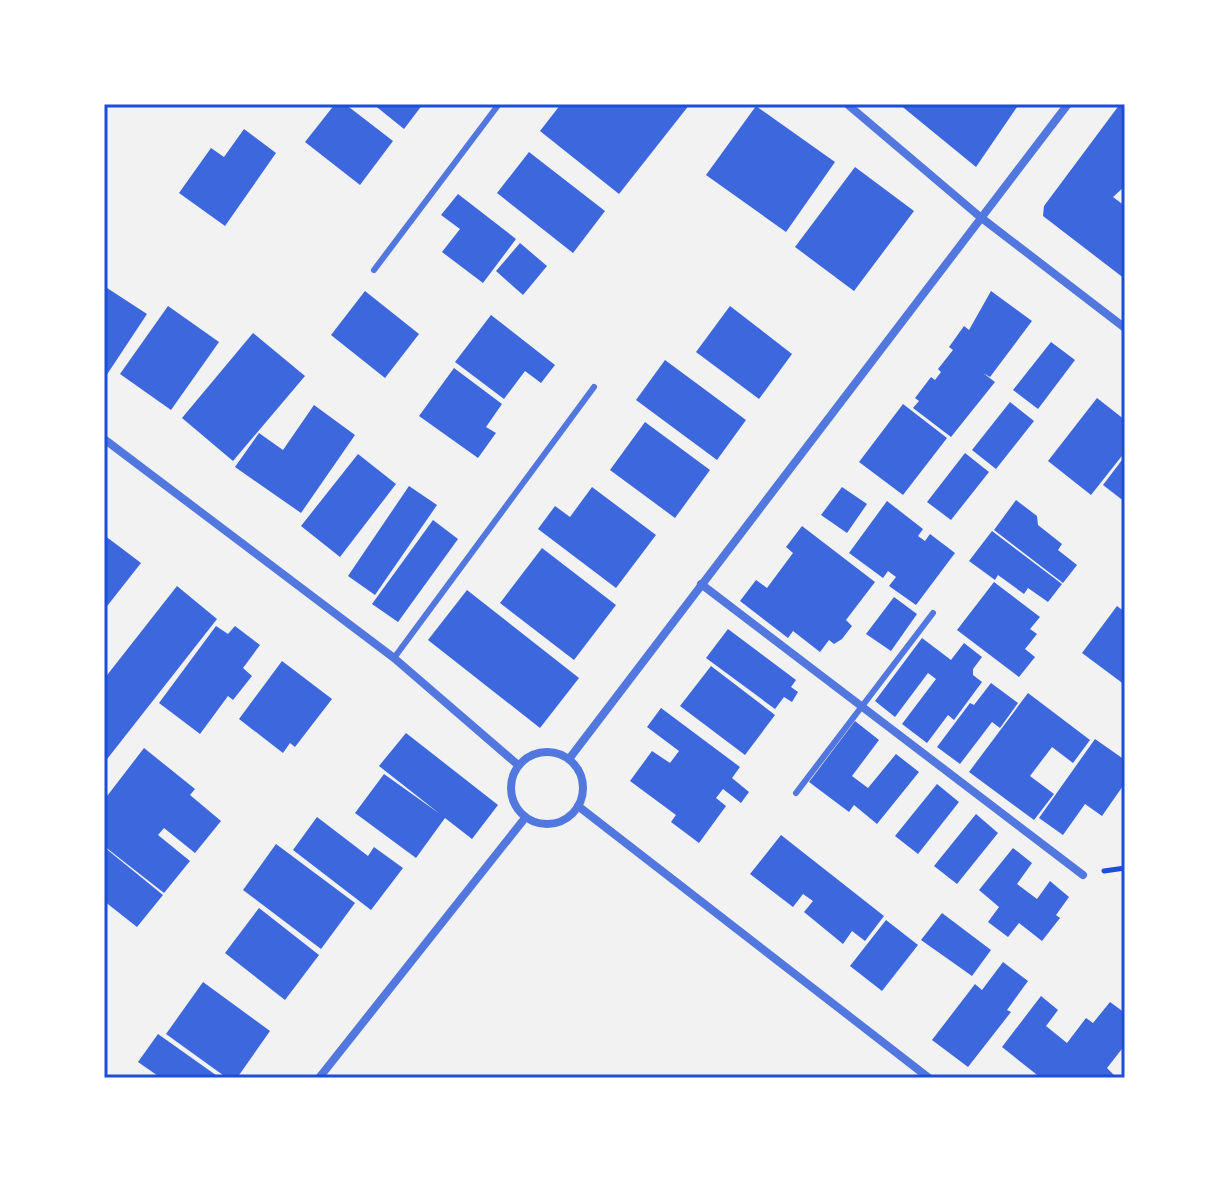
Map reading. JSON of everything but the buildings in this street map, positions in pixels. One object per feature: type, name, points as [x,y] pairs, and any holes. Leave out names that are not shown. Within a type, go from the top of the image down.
[{"type":"street","points":[[847,104],[979,216],[1125,328]]},
{"type":"street","points":[[569,759],[979,216],[1068,104]]},
{"type":"street","points":[[104,439],[394,658],[518,765]]},
{"type":"street","points":[[701,584],[1083,875]]},
{"type":"street","points":[[537,753],[559,753],[569,759],[577,767],[583,786],[578,806],[560,822],[548,824],[525,818],[517,809],[510,787],[518,765],[537,753]]},
{"type":"street","points":[[578,806],[929,1078]]},
{"type":"street","points":[[319,1078],[525,818]]},
{"type":"lane","points":[[374,270],[499,104]]},
{"type":"lane","points":[[394,658],[594,387]]},
{"type":"lane","points":[[796,793],[933,613]]}]
